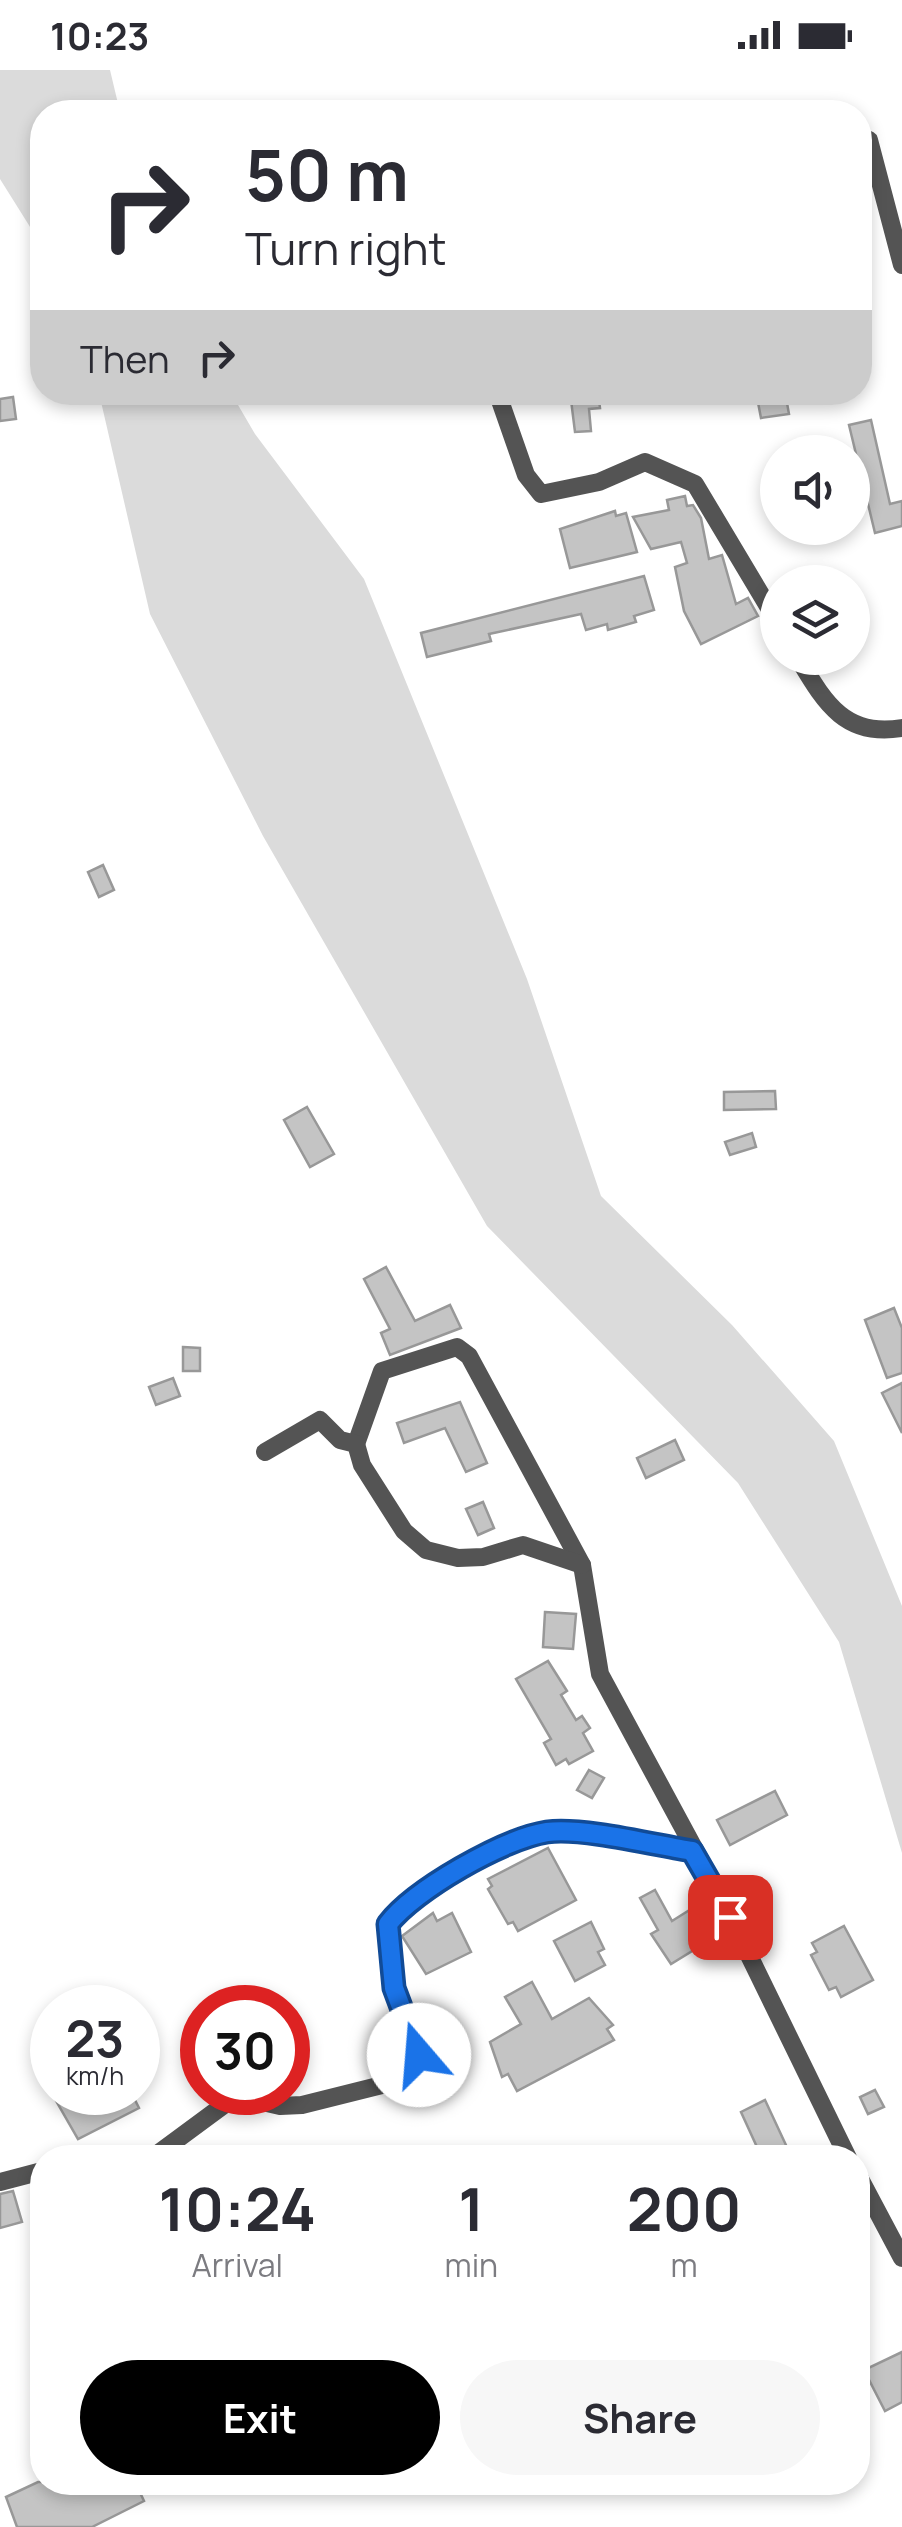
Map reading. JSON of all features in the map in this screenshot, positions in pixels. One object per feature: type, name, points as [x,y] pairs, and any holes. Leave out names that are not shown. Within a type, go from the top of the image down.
[{"type":"street","points":[[872,148],[902,265]]},
{"type":"street","points":[[502,405],[526,474],[542,494],[599,482],[645,462],[688,477],[760,594]]},
{"type":"street","points":[[809,675],[834,715],[846,723],[876,729],[902,728]]},
{"type":"street","points":[[582,1565],[523,1545],[482,1558],[458,1558],[426,1550],[404,1530],[362,1465],[356,1444],[382,1371],[457,1347],[469,1356],[487,1386],[582,1565],[600,1674],[692,1851],[721,1898],[842,2145]]},
{"type":"street","points":[[265,1452],[320,1420],[340,1440],[356,1444]]},
{"type":"street","points":[[170,2145],[236,2096],[280,2106],[302,2105],[410,2078],[419,2055],[394,1988],[388,1924],[402,1906],[434,1883],[547,1832],[692,1851]]},
{"type":"street","points":[[0,2182],[30,2174]]},
{"type":"street","points":[[870,2198],[902,2258]]},
{"type":"shaded area","points":[[0,70],[110,70],[117,100],[30,100],[30,227],[0,179]]},
{"type":"shaded area","points":[[102,405],[238,405],[255,434],[364,579],[527,979],[601,1196],[732,1325],[834,1441],[902,1606],[902,1853],[839,1642],[738,1483],[487,1226],[263,836],[150,614]]},
{"type":"building","points":[[13,397],[16,419],[0,421],[0,399]]},
{"type":"building","points":[[572,405],[600,405],[589,409],[591,431],[575,432]]},
{"type":"building","points":[[758,405],[787,405],[789,414],[761,418]]},
{"type":"building","points":[[871,420],[890,504],[902,501],[902,526],[875,533],[870,512],[870,435],[851,435],[849,425]]},
{"type":"building","points":[[685,496],[687,506],[693,505],[701,518],[709,559],[722,555],[736,604],[748,598],[758,616],[701,644],[684,611],[675,567],[687,563],[681,542],[651,549],[633,517],[669,510],[667,500]]},
{"type":"building","points":[[615,511],[616,516],[626,513],[637,552],[570,568],[560,529]]},
{"type":"building","points":[[644,576],[654,610],[634,616],[636,622],[608,630],[607,624],[586,630],[581,614],[489,634],[491,641],[427,657],[421,633]]},
{"type":"building","points":[[103,865],[114,890],[99,897],[88,872]]},
{"type":"building","points":[[775,1091],[776,1109],[724,1110],[724,1092]]},
{"type":"building","points":[[307,1107],[334,1154],[310,1167],[284,1120]]},
{"type":"building","points":[[752,1133],[756,1147],[730,1155],[725,1142]]},
{"type":"building","points":[[386,1267],[415,1321],[450,1305],[461,1328],[390,1355],[381,1333],[390,1329],[364,1279]]},
{"type":"building","points":[[894,1308],[902,1328],[902,1373],[887,1378],[865,1320]]},
{"type":"building","points":[[183,1347],[200,1348],[200,1371],[183,1371]]},
{"type":"building","points":[[173,1378],[180,1396],[156,1405],[149,1387]]},
{"type":"building","points":[[902,1383],[902,1433],[882,1393]]},
{"type":"building","points":[[460,1402],[487,1463],[466,1472],[445,1428],[404,1443],[397,1423]]},
{"type":"building","points":[[675,1440],[684,1460],[646,1478],[637,1458]]},
{"type":"building","points":[[483,1502],[494,1528],[478,1535],[466,1509]]},
{"type":"building","points":[[545,1612],[576,1614],[573,1649],[543,1647]]},
{"type":"building","points":[[548,1661],[567,1691],[561,1695],[576,1720],[582,1716],[590,1728],[583,1733],[593,1751],[569,1764],[566,1759],[556,1765],[544,1743],[551,1739],[516,1679]]},
{"type":"building","points":[[589,1770],[604,1778],[592,1798],[577,1790]]},
{"type":"building","points":[[775,1791],[787,1815],[730,1845],[717,1820]]},
{"type":"building","points":[[548,1848],[576,1900],[518,1931],[513,1922],[508,1924],[488,1889],[492,1886],[488,1879]]},
{"type":"building","points":[[655,1890],[672,1921],[707,1899],[723,1932],[671,1964],[651,1934],[658,1930],[640,1898]]},
{"type":"building","points":[[433,1913],[437,1921],[452,1913],[471,1952],[426,1974],[402,1936]]},
{"type":"building","points":[[591,1922],[604,1949],[598,1952],[605,1965],[575,1981],[554,1941]]},
{"type":"building","points":[[844,1926],[873,1980],[841,1997],[836,1987],[829,1990],[811,1955],[817,1952],[812,1943]]},
{"type":"building","points":[[532,1982],[552,2019],[589,1998],[613,2025],[607,2029],[614,2040],[517,2091],[508,2074],[502,2077],[490,2042],[521,2024],[505,1997]]},
{"type":"building","points":[[875,2090],[884,2107],[868,2114],[860,2097]]},
{"type":"building","points":[[765,2100],[786,2145],[756,2145],[741,2112]]},
{"type":"building","points":[[64,2115],[125,2115],[78,2139]]},
{"type":"building","points":[[13,2191],[22,2222],[0,2228],[0,2194]]},
{"type":"building","points":[[902,2352],[902,2402],[885,2411],[870,2382],[870,2367]]},
{"type":"building","points":[[30,2486],[30,2495],[141,2495],[144,2501],[92,2527],[17,2527],[6,2497]]},
{"type":"route","points":[[419,2055],[412,2025],[394,1988],[388,1924],[402,1906],[434,1883],[496,1852],[547,1832],[692,1851],[730,1917]]}]
